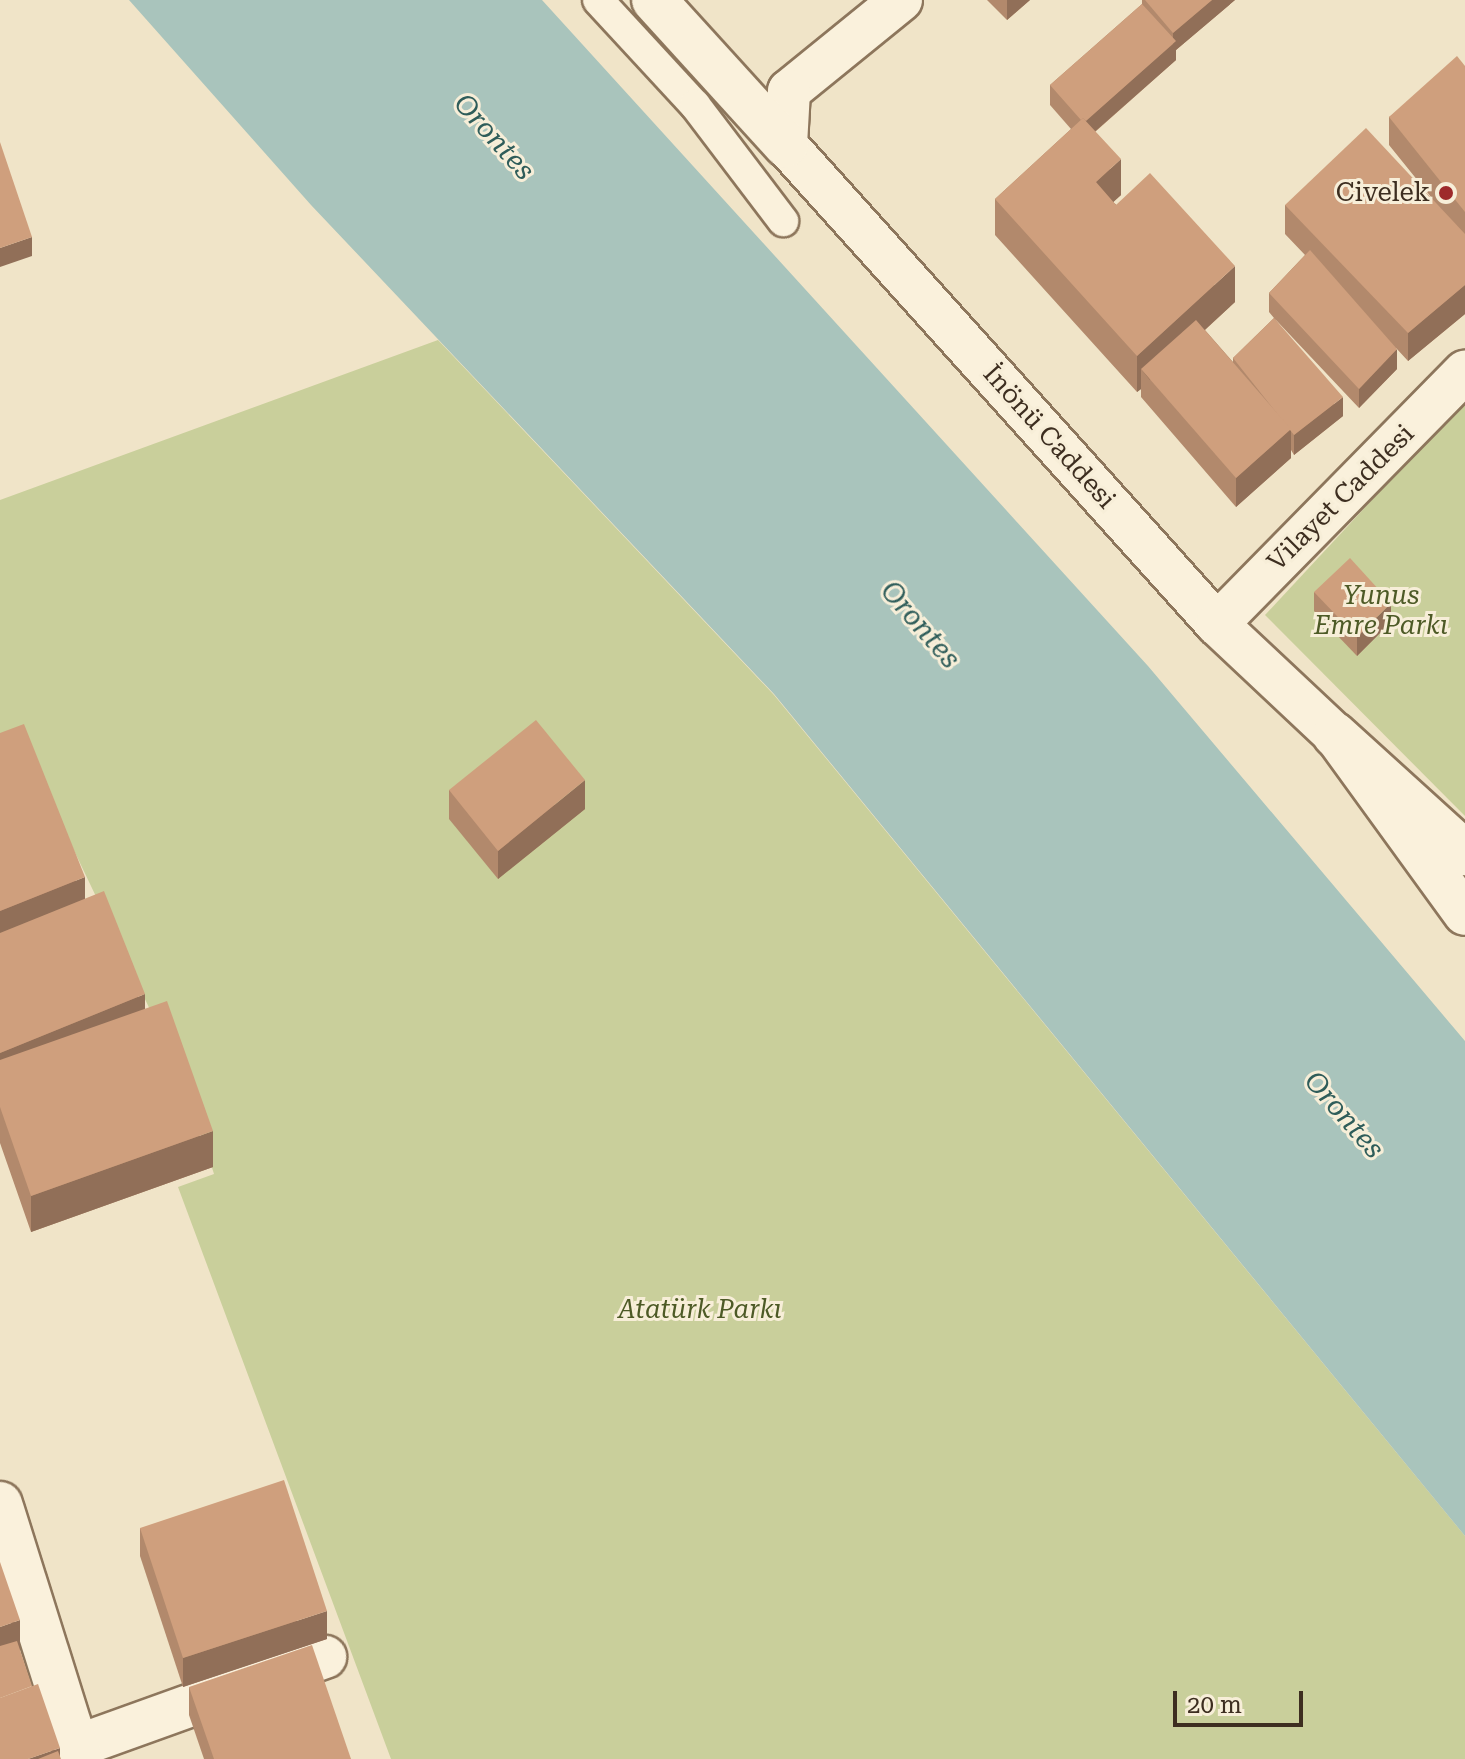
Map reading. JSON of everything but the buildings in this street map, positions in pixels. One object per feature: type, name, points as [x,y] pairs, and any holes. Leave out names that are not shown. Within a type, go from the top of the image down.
[{"type":"street","points":[[598,0],[695,105],[783,221]]},
{"type":"street","name":"İnönü Caddesi","points":[[654,0],[1217,624],[1465,853]]},
{"type":"street","points":[[786,145],[789,91],[901,0]]},
{"type":"street","name":"Vilayet Caddesi","points":[[1217,624],[1465,372]]},
{"type":"street","points":[[1335,735],[1465,914]]},
{"type":"street","points":[[0,1504],[78,1753],[325,1657]]},
{"type":"green space","name":"Atatürk Parkı","points":[[438,340],[774,695],[1465,1536],[1465,1759],[391,1759],[178,1187],[214,1174],[169,1032],[154,1018],[27,752],[0,764],[0,500]]},
{"type":"green space","name":"Yunus Emre Parkı","points":[[1465,400],[1465,816],[1265,615]]},
{"type":"water","name":"Orontes","points":[[129,0],[542,0],[1148,666],[1465,1041],[1465,1536],[774,694],[311,205]]},
{"type":"place","name":"Civelek","points":[[1446,193]]}]
